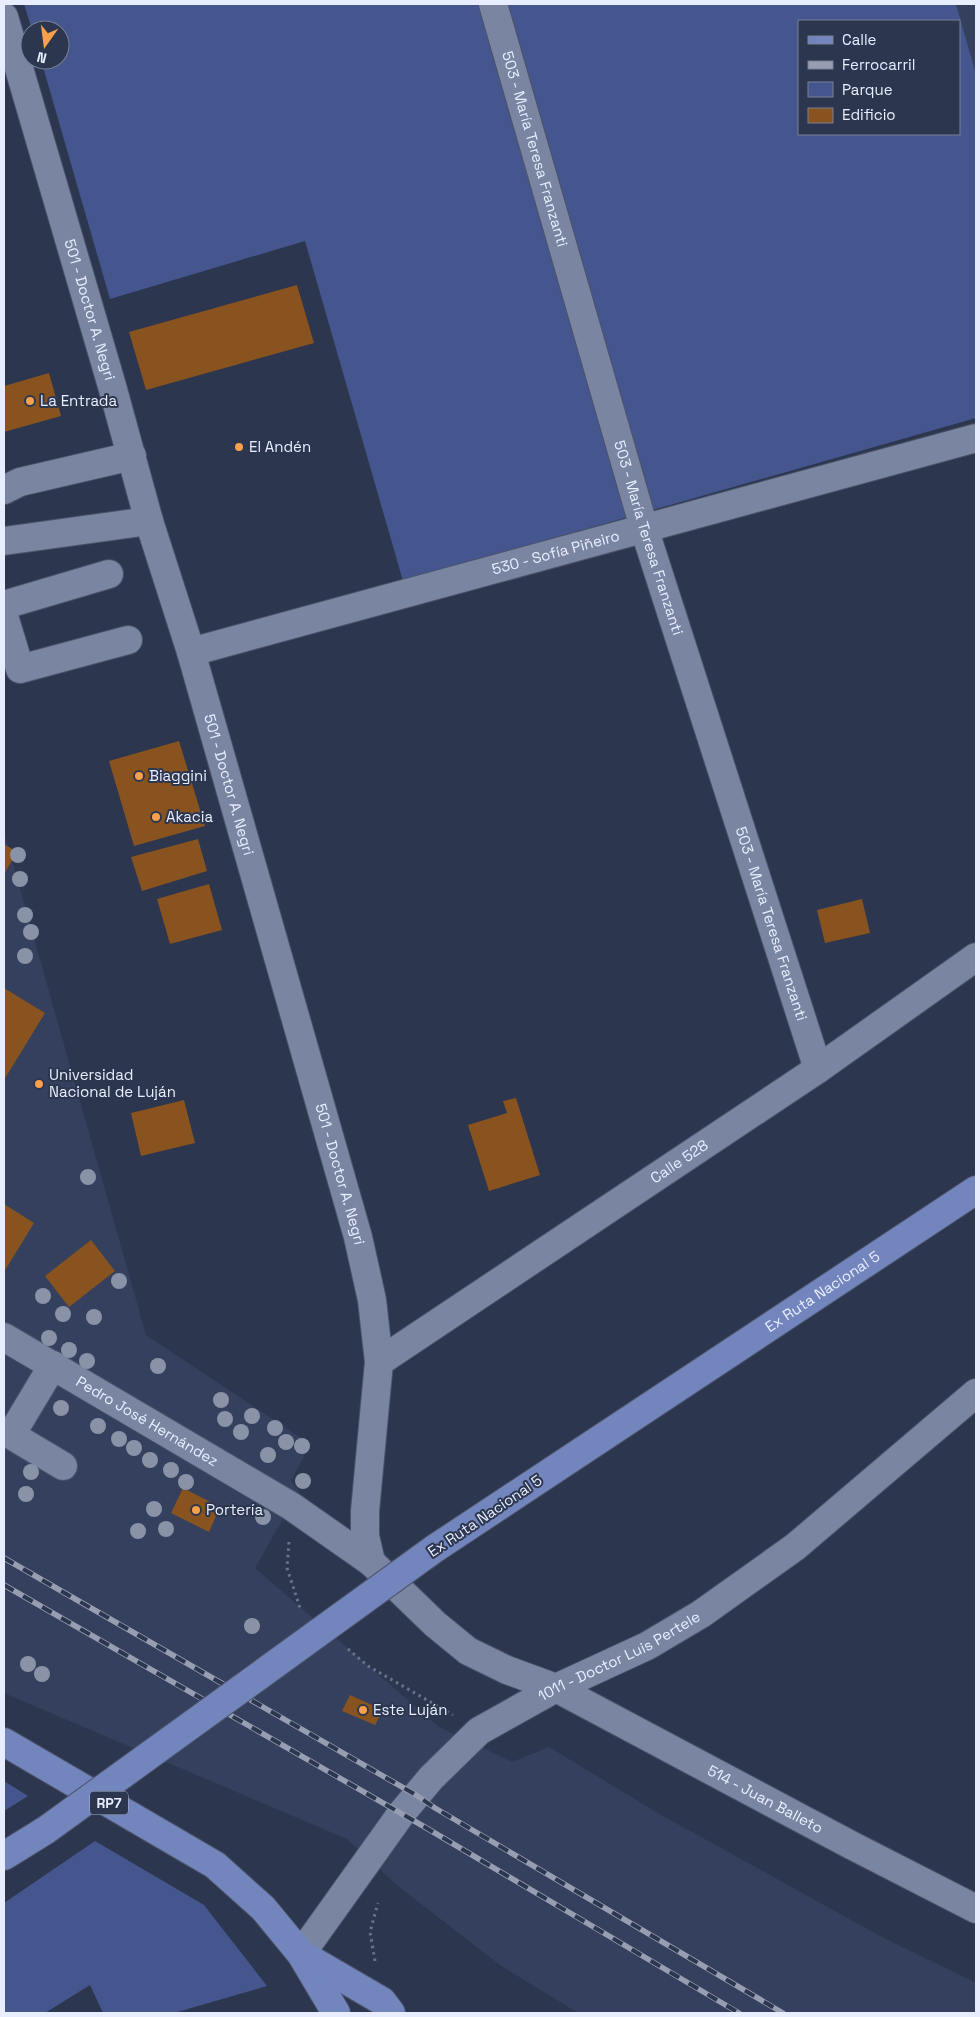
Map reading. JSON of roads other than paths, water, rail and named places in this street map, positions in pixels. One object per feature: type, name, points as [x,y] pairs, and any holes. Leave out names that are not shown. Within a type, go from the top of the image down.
[{"type":"main road","name":"Ex Ruta Nacional 5","points":[[4,1856],[46,1830],[434,1549],[976,1190]]},
{"type":"main road","name":"RP7","points":[[4,1742],[215,1864],[263,1908],[301,1954],[336,2013]]},
{"type":"main road","name":"RP7","points":[[301,1954],[313,2013]]},
{"type":"main road","points":[[301,1954],[386,2007]]},
{"type":"street","name":"503 - María Teresa Franzanti","points":[[493,4],[644,528],[818,1068]]},
{"type":"street","name":"501 - Doctor A. Negri","points":[[4,17],[132,456],[149,521],[191,652],[358,1237],[372,1300],[379,1362],[365,1511],[365,1536],[371,1562]]},
{"type":"street","name":"530 - Sofía Piñeiro","points":[[191,652],[976,438]]},
{"type":"street","points":[[4,490],[20,482],[132,456]]},
{"type":"street","points":[[4,541],[149,521]]},
{"type":"street","points":[[4,605],[109,574]]},
{"type":"street","points":[[4,616],[20,669],[128,640]]},
{"type":"street","name":"Calle 528","points":[[379,1362],[818,1068],[976,957]]},
{"type":"street","name":"Pedro José Hernández","points":[[4,1336],[291,1506],[371,1562]]},
{"type":"street","points":[[53,1365],[11,1434],[63,1466]]},
{"type":"street","name":"1011 - Doctor Luis Pertele","points":[[301,1954],[401,1814],[431,1778],[479,1731],[556,1688],[647,1646],[701,1614],[795,1548],[976,1393]]},
{"type":"street","name":"514 - Juan Balleto","points":[[371,1562],[435,1624],[468,1651],[507,1670],[556,1688],[851,1845],[976,1909]]},
{"type":"railway","points":[[4,1558],[416,1795],[783,2013]]},
{"type":"railway","points":[[4,1585],[423,1826],[739,2013]]},
{"type":"place","name":"La Entrada","points":[[30,401]]},
{"type":"place","name":"El Andén","points":[[239,447]]},
{"type":"place","name":"Biaggini","points":[[139,776]]},
{"type":"place","name":"Akacia","points":[[156,817]]},
{"type":"place","name":"Universidad Nacional de Luján","points":[[39,1084]]},
{"type":"place","name":"Portería","points":[[196,1510]]},
{"type":"place","name":"Este Luján","points":[[363,1710]]}]
